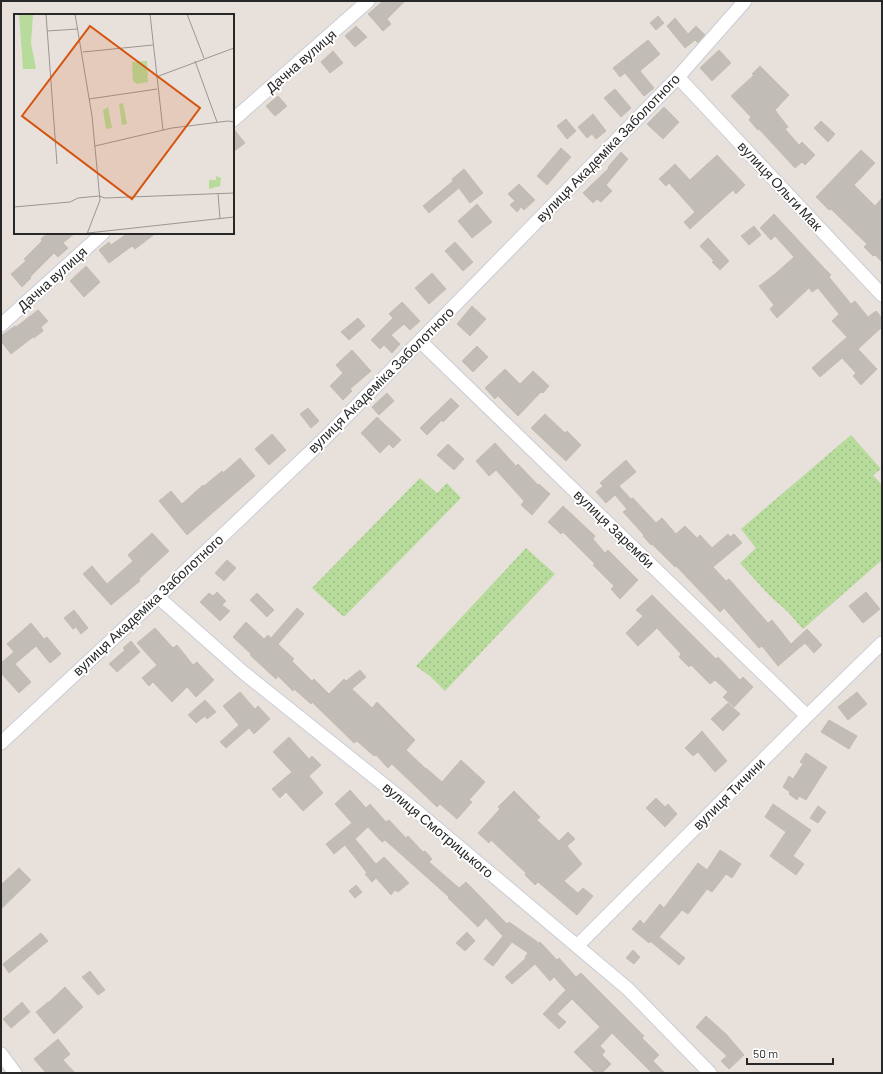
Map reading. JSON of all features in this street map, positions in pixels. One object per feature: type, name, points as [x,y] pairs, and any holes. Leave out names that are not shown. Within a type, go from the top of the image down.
[{"type":"street","name":"Дачна вулиця","points":[[234,119],[368,1]]},
{"type":"street","name":"вулиця Академіка Заболотного","points":[[1,742],[158,597],[325,438],[678,76],[745,1]]},
{"type":"street","name":"вулиця Ольги Мак","points":[[678,76],[882,294]]},
{"type":"street","name":"Дачна вулиця","points":[[1,325],[102,234]]},
{"type":"street","name":"вулиця Заремби","points":[[420,341],[808,716]]},
{"type":"street","name":"вулиця Смотрицького","points":[[158,597],[244,673],[408,804],[628,989],[710,1073]]},
{"type":"street","name":"вулиця Тичини","points":[[577,946],[808,716],[879,650]]},
{"type":"street","points":[[2,1057],[15,1073]]},
{"type":"green space","points":[[851,435],[881,469],[873,475],[882,485],[882,560],[803,629],[740,563],[756,548],[741,529]]},
{"type":"green space","points":[[420,478],[437,493],[447,483],[461,498],[344,617],[312,588]]},
{"type":"green space","points":[[526,548],[555,574],[445,691],[431,677],[416,666]]},
{"type":"building","points":[[383,1],[405,1],[387,19],[391,24],[383,31],[368,14]]},
{"type":"building","points":[[658,16],[664,23],[656,30],[650,23]]},
{"type":"building","points":[[675,18],[688,34],[696,26],[705,35],[698,43],[695,40],[685,48],[667,26]]},
{"type":"building","points":[[356,26],[367,37],[355,47],[345,36]]},
{"type":"building","points":[[648,40],[660,54],[640,71],[654,88],[644,96],[625,73],[620,77],[613,68]]},
{"type":"building","points":[[719,50],[731,63],[712,81],[700,68]]},
{"type":"building","points":[[333,51],[343,63],[330,73],[321,62]]},
{"type":"building","points":[[760,66],[789,95],[775,110],[788,127],[785,129],[799,145],[802,142],[815,155],[805,165],[802,162],[795,168],[749,120],[751,117],[731,96],[754,75],[752,74]]},
{"type":"building","points":[[615,89],[631,108],[621,117],[604,98]]},
{"type":"building","points":[[278,96],[287,106],[275,116],[266,106]]},
{"type":"building","points":[[664,107],[679,122],[663,139],[647,124]]},
{"type":"building","points":[[593,114],[606,131],[596,139],[592,134],[587,138],[578,127]]},
{"type":"building","points":[[566,119],[576,131],[567,139],[557,126]]},
{"type":"building","points":[[821,121],[835,134],[828,142],[814,128]]},
{"type":"building","points":[[234,129],[245,143],[234,151]]},
{"type":"building","points":[[561,148],[571,157],[547,185],[537,176]]},
{"type":"building","points":[[861,150],[875,163],[854,185],[875,206],[882,198],[882,262],[864,247],[867,244],[831,209],[829,210],[816,197]]},
{"type":"building","points":[[621,152],[628,159],[606,185],[612,191],[601,202],[597,199],[593,203],[583,193],[609,168],[608,167]]},
{"type":"building","points":[[717,155],[745,185],[736,194],[733,190],[690,229],[684,222],[695,212],[669,183],[666,186],[659,179],[675,164],[690,180]]},
{"type":"building","points":[[464,169],[483,193],[470,203],[459,188],[429,213],[423,206],[453,181],[452,179]]},
{"type":"building","points":[[519,184],[535,200],[524,210],[521,207],[517,212],[510,205],[515,201],[508,194]]},
{"type":"building","points":[[477,204],[492,222],[472,238],[458,221]]},
{"type":"building","points":[[774,214],[831,275],[829,277],[851,304],[855,301],[868,317],[876,311],[882,318],[882,327],[858,349],[877,369],[861,385],[853,376],[856,373],[842,358],[820,377],[812,368],[847,337],[832,321],[839,314],[818,288],[812,292],[809,288],[777,318],[770,309],[774,305],[759,286],[794,257],[775,236],[771,240],[760,228]]},
{"type":"building","points":[[754,226],[761,235],[749,245],[741,236]]},
{"type":"building","points":[[47,234],[74,234],[63,243],[68,248],[58,257],[54,253],[22,287],[11,274],[26,261],[24,259],[42,241],[41,239]]},
{"type":"building","points":[[127,234],[155,234],[135,249],[132,246],[109,263],[99,250],[109,242],[111,245]]},
{"type":"building","points":[[708,238],[729,261],[720,270],[700,246]]},
{"type":"building","points":[[455,242],[473,262],[463,271],[445,251]]},
{"type":"building","points":[[86,266],[100,282],[84,297],[70,281]]},
{"type":"building","points":[[432,273],[446,289],[429,304],[415,288]]},
{"type":"building","points":[[402,302],[420,321],[410,330],[404,324],[391,335],[400,344],[392,353],[384,345],[380,349],[371,340],[393,318],[389,314]]},
{"type":"building","points":[[472,306],[486,319],[470,336],[457,324]]},
{"type":"building","points":[[38,310],[48,321],[41,327],[43,331],[11,354],[1,341],[1,336],[15,326],[16,327]]},
{"type":"building","points":[[358,318],[365,326],[349,340],[341,332]]},
{"type":"building","points":[[477,346],[488,357],[473,372],[462,361]]},
{"type":"building","points":[[352,350],[371,371],[350,389],[352,391],[343,400],[330,386],[343,373],[336,365]]},
{"type":"building","points":[[505,369],[520,384],[533,371],[549,386],[543,393],[541,392],[518,416],[498,396],[495,399],[485,388]]},
{"type":"building","points":[[387,393],[394,401],[379,415],[372,407]]},
{"type":"building","points":[[451,398],[459,406],[427,435],[420,428]]},
{"type":"building","points":[[308,408],[319,421],[311,428],[300,414]]},
{"type":"building","points":[[545,414],[565,433],[567,431],[581,445],[566,461],[531,428]]},
{"type":"building","points":[[377,417],[401,440],[393,448],[389,444],[380,453],[361,433]]},
{"type":"building","points":[[272,434],[286,450],[269,465],[255,449]]},
{"type":"building","points":[[495,443],[516,466],[518,464],[538,485],[539,484],[550,494],[532,515],[521,505],[524,501],[496,470],[489,476],[476,461]]},
{"type":"building","points":[[448,444],[464,459],[454,470],[437,455]]},
{"type":"building","points":[[240,458],[255,476],[187,535],[159,501],[171,491],[182,504],[203,485],[204,486],[222,471],[223,473]]},
{"type":"building","points":[[626,460],[636,472],[619,486],[631,499],[633,498],[656,523],[662,518],[676,534],[685,526],[697,538],[700,535],[712,548],[728,534],[730,537],[734,534],[742,543],[713,567],[726,581],[729,579],[768,623],[772,620],[791,644],[807,629],[822,645],[814,653],[805,643],[778,666],[762,646],[759,648],[724,608],[720,612],[676,566],[675,567],[652,544],[651,545],[623,512],[627,509],[615,495],[606,503],[596,492],[603,486],[600,483]]},
{"type":"building","points":[[563,506],[595,536],[593,539],[605,553],[608,550],[638,580],[620,599],[611,589],[614,586],[593,565],[595,564],[563,532],[561,534],[548,522]]},
{"type":"building","points":[[152,533],[169,551],[139,579],[140,581],[111,605],[83,574],[92,566],[107,584],[133,561],[128,555]]},
{"type":"building","points":[[227,560],[236,568],[224,581],[215,573]]},
{"type":"building","points":[[217,592],[226,601],[222,605],[230,611],[220,621],[200,602],[209,593],[213,596]]},
{"type":"building","points":[[866,592],[880,609],[863,623],[849,606]]},
{"type":"building","points":[[257,593],[274,610],[267,617],[250,600]]},
{"type":"building","points":[[652,595],[716,659],[718,657],[740,680],[743,677],[753,687],[734,707],[723,697],[728,692],[715,680],[710,684],[691,665],[689,667],[679,657],[681,654],[657,628],[638,646],[626,633],[643,616],[636,610]]},
{"type":"building","points":[[297,608],[304,614],[278,644],[294,659],[292,661],[312,681],[314,679],[329,694],[344,679],[346,681],[360,670],[366,677],[352,689],[372,708],[377,702],[415,740],[406,750],[426,769],[442,782],[461,760],[485,782],[469,800],[472,802],[457,819],[440,804],[437,807],[392,764],[388,768],[376,755],[374,756],[357,741],[354,743],[312,702],[311,704],[294,689],[293,691],[278,676],[276,679],[233,637],[246,622],[264,639],[268,635],[271,638]]},
{"type":"building","points":[[74,610],[88,628],[81,634],[76,627],[73,629],[64,618]]},
{"type":"building","points":[[31,623],[44,639],[47,637],[61,654],[50,663],[36,646],[15,664],[31,682],[19,693],[1,673],[1,663],[14,652],[7,644]]},
{"type":"building","points":[[155,628],[173,648],[177,645],[193,665],[197,662],[214,680],[196,697],[187,687],[172,702],[153,682],[149,686],[142,678],[157,665],[137,643]]},
{"type":"building","points":[[131,641],[140,652],[117,672],[109,664],[125,650],[123,648]]},
{"type":"building","points":[[240,692],[255,709],[258,706],[270,719],[254,734],[249,728],[226,748],[220,742],[239,725],[223,706]]},
{"type":"building","points":[[857,692],[867,704],[848,720],[838,707]]},
{"type":"building","points":[[205,700],[216,712],[207,719],[205,716],[196,723],[188,715]]},
{"type":"building","points":[[728,703],[740,714],[723,731],[711,719]]},
{"type":"building","points":[[829,720],[857,736],[849,749],[821,732]]},
{"type":"building","points":[[702,731],[727,761],[715,772],[698,752],[693,756],[685,748]]},
{"type":"building","points":[[289,737],[309,759],[312,756],[321,765],[309,776],[323,793],[303,811],[286,792],[280,798],[272,789],[292,772],[273,752]]},
{"type":"building","points":[[806,753],[827,767],[806,800],[799,796],[797,800],[783,787],[789,776],[793,779],[803,764],[800,762]]},
{"type":"building","points":[[350,790],[366,808],[370,804],[386,822],[389,820],[406,838],[408,836],[423,852],[425,851],[432,859],[429,862],[459,888],[466,882],[507,924],[509,922],[539,943],[540,942],[557,960],[559,958],[576,977],[581,973],[644,1036],[642,1038],[659,1055],[653,1061],[665,1073],[652,1073],[612,1033],[600,1046],[605,1051],[602,1055],[611,1064],[602,1073],[595,1073],[574,1052],[600,1027],[572,999],[557,1014],[566,1022],[559,1029],[543,1014],[566,990],[554,977],[550,981],[535,964],[512,984],[505,977],[526,958],[525,957],[528,953],[512,942],[493,966],[484,959],[503,936],[486,918],[478,927],[448,898],[449,897],[385,840],[382,842],[368,827],[355,839],[376,864],[384,857],[409,883],[398,892],[395,890],[391,895],[376,878],[372,882],[365,874],[367,873],[345,845],[334,854],[326,844],[352,823],[335,804]]},
{"type":"building","points":[[514,791],[540,817],[537,820],[559,841],[568,832],[575,839],[567,846],[582,864],[564,881],[578,893],[583,888],[593,896],[577,915],[538,882],[535,885],[525,875],[526,873],[491,840],[489,843],[478,833],[500,809],[498,807]]},
{"type":"building","points":[[656,798],[665,807],[668,804],[677,814],[665,827],[646,808]]},
{"type":"building","points":[[773,804],[811,830],[793,856],[804,864],[796,875],[770,856],[786,832],[765,817]]},
{"type":"building","points":[[818,806],[826,812],[818,823],[810,818]]},
{"type":"building","points":[[720,850],[741,864],[732,878],[726,874],[712,892],[707,889],[688,914],[682,910],[659,937],[685,958],[679,965],[650,941],[649,943],[632,929],[640,920],[644,924],[660,904],[664,908],[698,863],[707,870]]},
{"type":"building","points":[[19,868],[31,880],[1,909],[1,885]]},
{"type":"building","points":[[356,885],[362,892],[355,898],[349,891]]},
{"type":"building","points":[[467,932],[475,941],[465,951],[456,943]]},
{"type":"building","points":[[41,933],[48,941],[9,973],[3,964]]},
{"type":"building","points":[[633,950],[640,957],[634,964],[626,958]]},
{"type":"building","points":[[90,971],[105,990],[98,995],[82,977]]},
{"type":"building","points":[[65,987],[83,1007],[54,1034],[36,1012]]},
{"type":"building","points":[[22,1002],[30,1012],[11,1028],[3,1019]]},
{"type":"building","points":[[706,1016],[726,1034],[744,1055],[729,1069],[721,1061],[727,1056],[696,1027]]},
{"type":"building","points":[[58,1039],[70,1054],[63,1060],[75,1073],[46,1073],[34,1059]]}]
